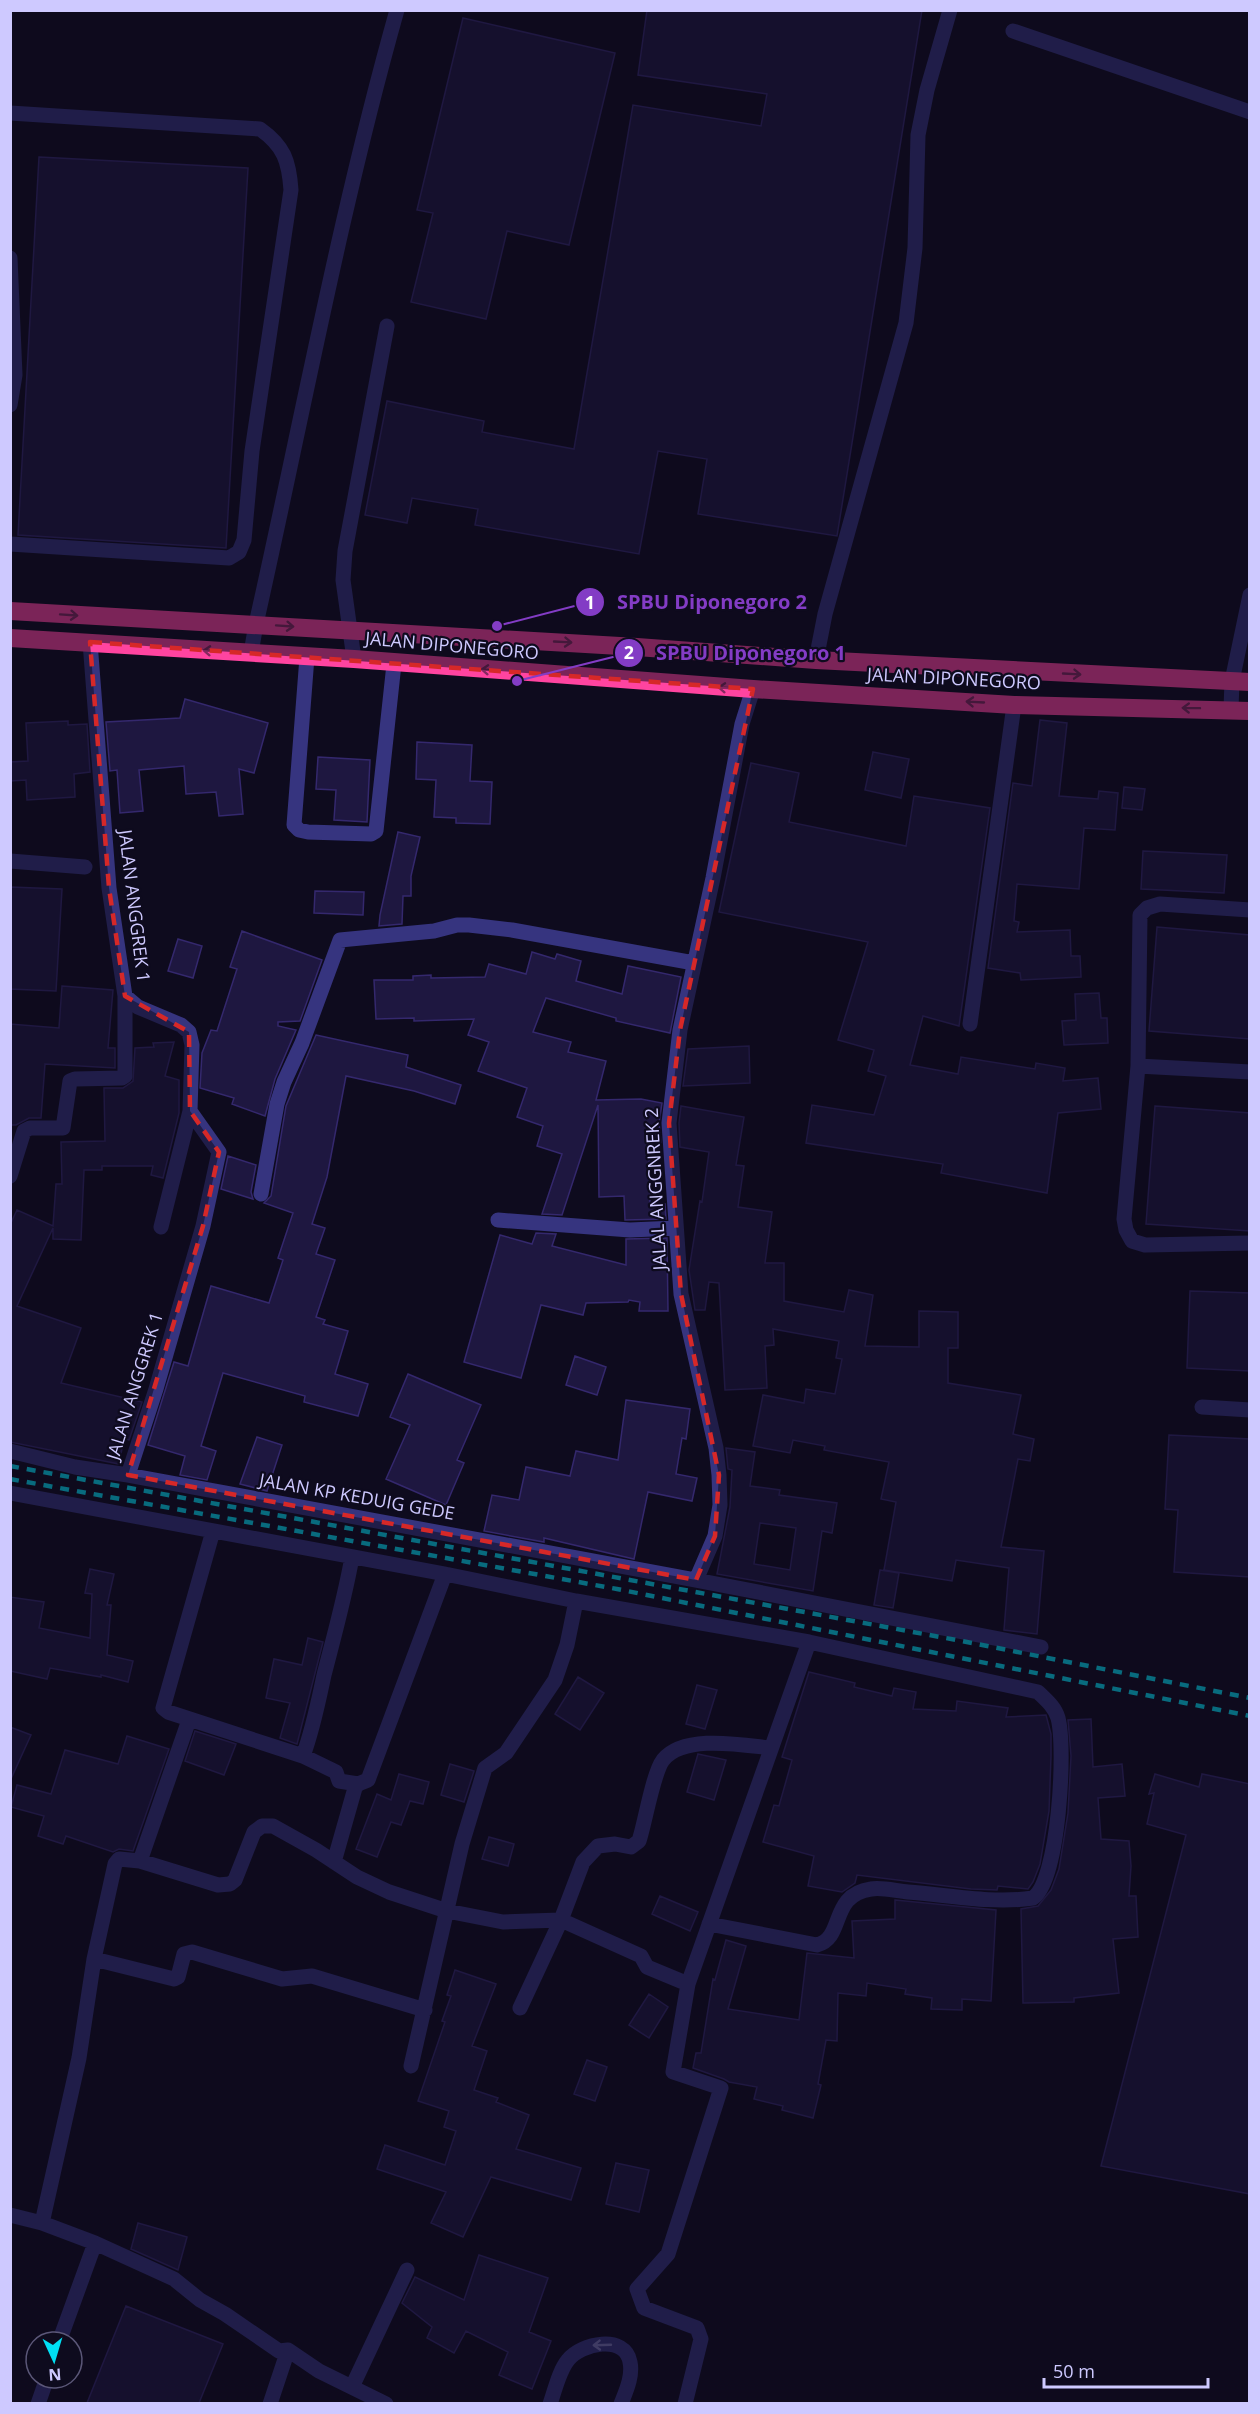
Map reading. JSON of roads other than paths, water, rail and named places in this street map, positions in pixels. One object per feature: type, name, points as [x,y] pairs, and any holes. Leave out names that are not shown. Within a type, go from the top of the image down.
[{"type":"highway","name":"JALAN DIPONEGORO","points":[[10,611],[637,646],[816,660],[1241,682]]},
{"type":"highway","name":"JALAN DIPONEGORO","points":[[10,638],[354,659],[394,664],[1014,705],[1250,711]]},
{"type":"street","points":[[251,653],[325,305],[378,78],[398,10]]},
{"type":"street","points":[[816,660],[828,603],[906,323],[915,248],[918,135],[929,79],[950,10]]},
{"type":"street","points":[[1013,32],[1250,112]]},
{"type":"street","points":[[10,113],[260,129],[276,140],[284,153],[290,171],[291,190],[252,451],[244,540],[239,552],[229,558],[10,544]]},
{"type":"street","points":[[10,258],[15,375],[10,405]]},
{"type":"street","points":[[354,659],[343,580],[345,551],[387,326]]},
{"type":"street","points":[[1231,709],[1241,682],[1250,595]]},
{"type":"street","name":"JALAN ANGGREK 1","points":[[90,642],[109,888],[125,996],[138,1007],[174,1022],[189,1032],[192,1045],[190,1111],[216,1146],[218,1159],[203,1226],[156,1389],[128,1475]]},
{"type":"street","points":[[307,657],[294,825],[299,830],[308,832],[371,834],[376,831],[394,664]]},
{"type":"street","name":"JALAL ANGGNREK 2","points":[[696,1580],[715,1536],[720,1505],[719,1475],[716,1448],[681,1294],[669,1123],[680,1030],[713,878],[742,724],[753,689]]},
{"type":"street","points":[[970,1024],[1014,705]]},
{"type":"street","points":[[10,861],[85,867]]},
{"type":"street","points":[[1250,910],[1160,904],[1147,908],[1140,915],[1138,1066],[1124,1219],[1126,1230],[1132,1241],[1145,1245],[1250,1243]]},
{"type":"street","points":[[261,1194],[277,1104],[340,940],[434,931],[457,925],[469,925],[512,930],[694,963]]},
{"type":"street","points":[[10,1176],[24,1131],[30,1128],[59,1130],[63,1128],[70,1081],[125,1076],[125,996]]},
{"type":"street","points":[[1138,1066],[1250,1072]]},
{"type":"street","points":[[160,1227],[190,1111]]},
{"type":"street","points":[[498,1220],[630,1230],[676,1228]]},
{"type":"street","points":[[1202,1407],[1250,1410]]},
{"type":"street","name":"JALAN KP KEDUIG GEDE","points":[[10,1451],[75,1467],[696,1580],[1041,1647]]},
{"type":"street","points":[[10,1493],[445,1574],[576,1601],[809,1642],[1038,1692],[1054,1708],[1058,1719],[1061,1776],[1053,1858],[1038,1895],[1027,1899],[992,1899],[870,1889],[846,1901],[839,1911],[831,1937],[817,1945],[709,1924]]},
{"type":"street","points":[[213,1531],[163,1705],[168,1713],[303,1756],[336,1772],[339,1781],[358,1784],[368,1780],[445,1574]]},
{"type":"street","points":[[303,1756],[314,1725],[324,1675],[341,1616],[352,1557]]},
{"type":"street","points":[[411,2066],[462,1844],[485,1768],[506,1753],[555,1680],[567,1645],[576,1601]]},
{"type":"street","points":[[685,2403],[701,2339],[697,2328],[644,2308],[637,2289],[668,2254],[721,2088],[673,2072],[688,1984],[809,1642]]},
{"type":"street","points":[[140,1861],[189,1720]]},
{"type":"street","points":[[520,2008],[561,1920],[583,1862],[598,1846],[615,1844],[631,1847],[639,1841],[662,1761],[676,1749],[694,1745],[730,1744],[771,1748]]},
{"type":"street","points":[[334,1862],[358,1784]]},
{"type":"street","points":[[42,2223],[79,2058],[94,1959],[117,1861],[140,1861],[218,1884],[230,1884],[235,1880],[254,1832],[262,1826],[273,1827],[357,1877],[389,1892],[447,1911],[503,1922],[561,1920],[641,1956],[647,1967],[688,1984]]},
{"type":"street","points":[[94,1959],[176,1979],[183,1956],[192,1952],[282,1979],[312,1976],[424,2010]]},
{"type":"street","points":[[10,2215],[42,2223],[95,2243],[174,2279],[200,2300],[279,2351],[288,2350],[319,2370],[386,2403]]},
{"type":"street","points":[[63,2330],[95,2243]]},
{"type":"street","points":[[352,2387],[407,2270]]},
{"type":"street","points":[[550,2403],[566,2361],[575,2352],[600,2344],[614,2345],[624,2351],[630,2361],[630,2373],[621,2403]]},
{"type":"street","points":[[270,2403],[288,2350]]},
{"type":"railway","points":[[10,1466],[962,1641],[1250,1698]]},
{"type":"railway","points":[[10,1479],[617,1589],[1250,1716]]},
{"type":"place","name":"SPBU Diponegoro 2","points":[[497,626]]},
{"type":"place","name":"SPBU Diponegoro 1","points":[[517,681]]}]
